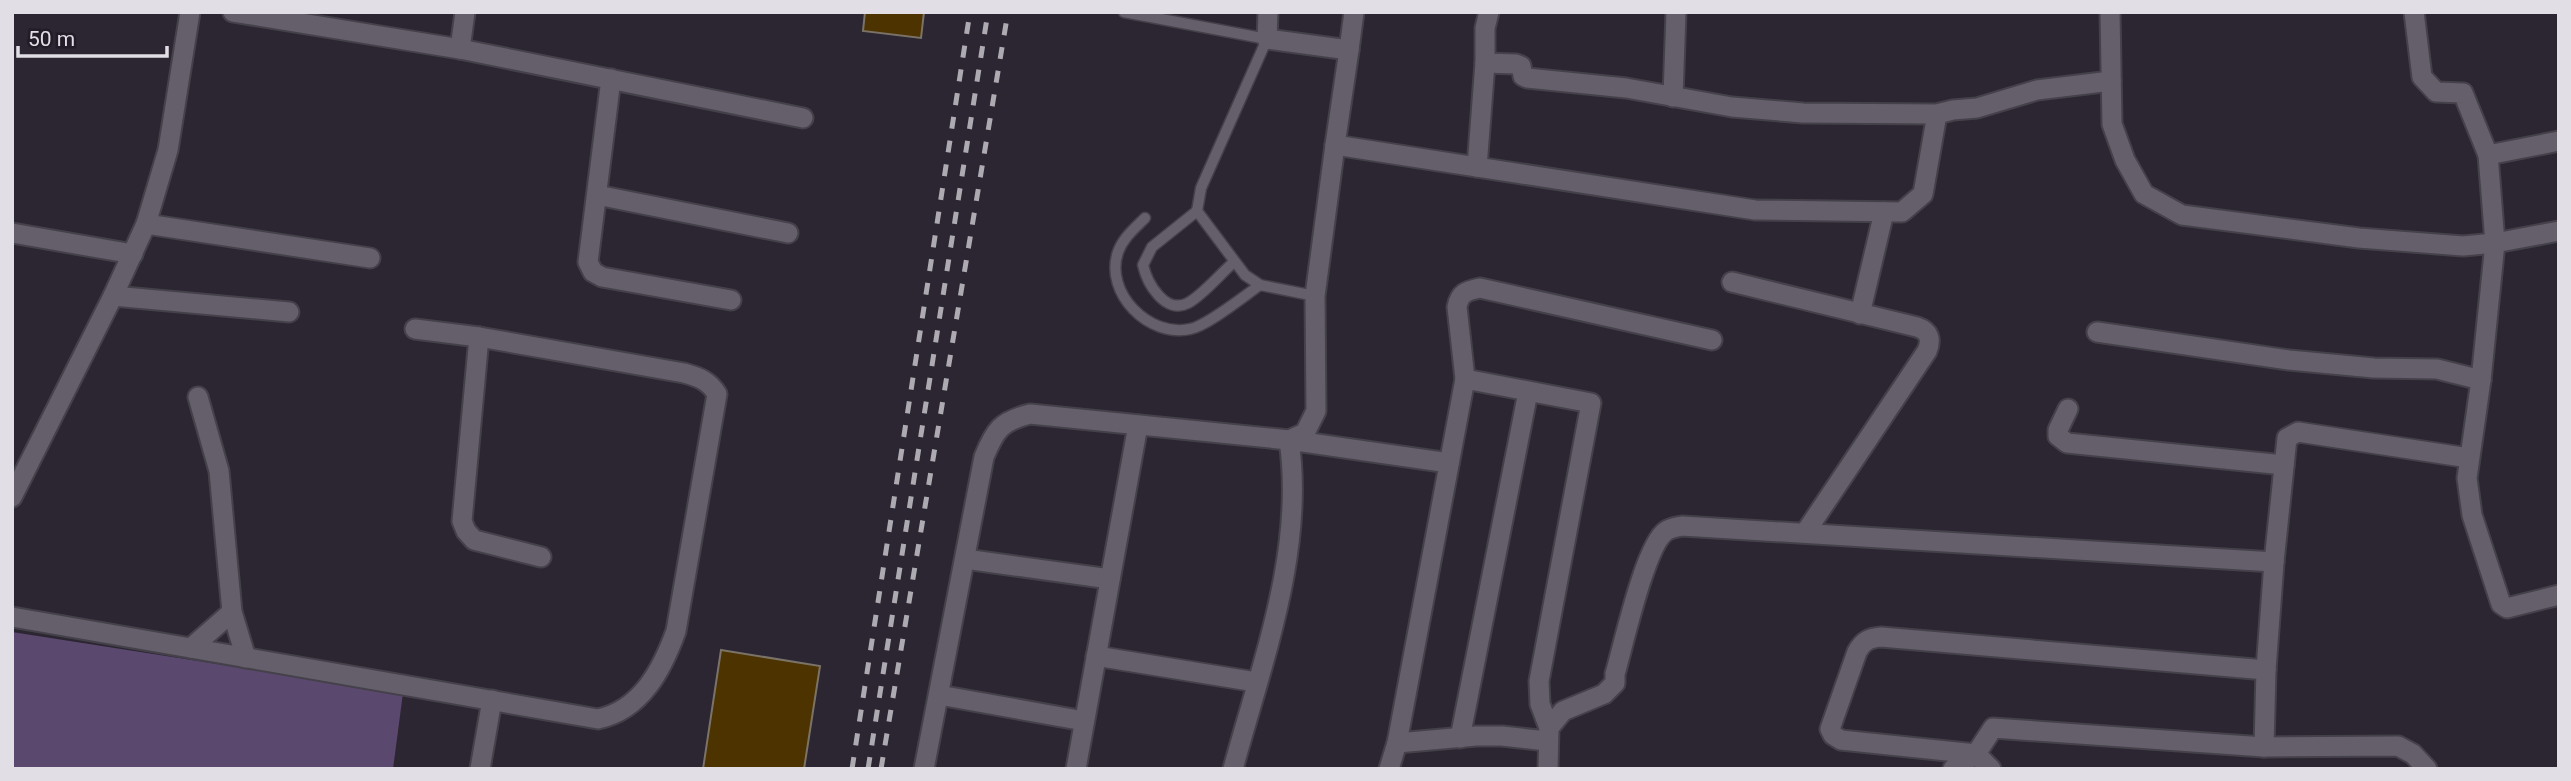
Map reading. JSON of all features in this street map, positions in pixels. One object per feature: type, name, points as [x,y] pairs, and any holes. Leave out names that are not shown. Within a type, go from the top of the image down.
[{"type":"street","points":[[12,497],[113,296],[146,224],[168,150],[190,12]]},
{"type":"street","points":[[233,12],[460,49],[803,118]]},
{"type":"street","points":[[460,49],[465,12]]},
{"type":"street","points":[[1268,12],[1267,38],[1349,50]]},
{"type":"street","points":[[1289,440],[1305,433],[1315,411],[1315,296],[1354,12]]},
{"type":"street","points":[[1477,167],[1485,28],[1489,12]]},
{"type":"street","points":[[1673,97],[1676,12]]},
{"type":"street","points":[[2110,12],[2112,124],[2125,160],[2144,194],[2182,215],[2359,238],[2463,246],[2558,234]]},
{"type":"street","points":[[2414,12],[2422,78],[2436,92],[2463,93],[2488,155],[2495,243],[2481,380],[2467,478],[2472,515],[2501,604],[2507,608],[2559,595]]},
{"type":"street","points":[[1485,63],[1518,64],[1527,78],[1626,88],[1732,107],[1803,113],[1937,114],[1977,108],[2037,90],[2111,81]]},
{"type":"street","points":[[611,79],[588,262],[593,272],[602,277],[730,300]]},
{"type":"street","points":[[1335,145],[1755,211],[1902,212],[1923,194],[1937,114]]},
{"type":"street","points":[[2488,155],[2559,141]]},
{"type":"street","points":[[597,195],[788,233]]},
{"type":"street","points":[[1860,314],[1884,212]]},
{"type":"street","points":[[146,224],[370,258]]},
{"type":"street","points":[[12,233],[133,254]]},
{"type":"street","points":[[1732,282],[1924,330],[1929,336],[1930,344],[1805,533]]},
{"type":"street","points":[[1390,769],[1465,379],[1457,307],[1459,297],[1465,291],[1480,288],[1712,340]]},
{"type":"street","points":[[113,296],[289,313]]},
{"type":"street","points":[[12,617],[598,719],[617,715],[632,703],[655,677],[668,654],[676,631],[717,394],[706,381],[684,373],[480,337],[415,329]]},
{"type":"street","points":[[2097,332],[2290,360],[2374,368],[2437,369],[2481,380]]},
{"type":"street","points":[[480,337],[462,521],[474,540],[541,557]]},
{"type":"street","points":[[1465,379],[1591,403],[1539,681],[1540,704],[1548,735],[1548,769]]},
{"type":"street","points":[[1460,738],[1528,392]]},
{"type":"street","points":[[198,397],[219,471],[232,612],[246,657]]},
{"type":"street","points":[[2068,409],[2058,430],[2058,436],[2067,443],[2284,465]]},
{"type":"street","points":[[924,769],[984,457],[991,439],[1000,427],[1012,419],[1030,414],[1289,440],[1449,463]]},
{"type":"street","points":[[1076,769],[1138,425]]},
{"type":"street","points":[[2264,747],[2266,670],[2274,562],[2287,438],[2298,432],[2469,457]]},
{"type":"street","points":[[1233,769],[1280,598],[1294,498],[1289,440]]},
{"type":"street","points":[[1548,735],[1563,711],[1604,694],[1615,683],[1615,674],[1647,564],[1658,539],[1667,530],[1682,526],[2274,562]]},
{"type":"street","points":[[965,559],[1110,579]]},
{"type":"street","points":[[191,648],[232,612]]},
{"type":"street","points":[[1991,769],[1976,754],[1841,740],[1833,735],[1830,729],[1862,644],[1870,638],[1881,637],[2266,670]]},
{"type":"street","points":[[1096,656],[1256,682]]},
{"type":"street","points":[[939,695],[1084,721]]},
{"type":"street","points":[[480,769],[492,700]]},
{"type":"street","points":[[1953,769],[1976,754],[1993,729],[2264,747],[2398,746],[2413,754],[2427,769]]},
{"type":"street","points":[[1397,743],[1548,735]]},
{"type":"lane","points":[[1124,12],[1267,38],[1201,188],[1197,211],[1152,247],[1143,265],[1148,283],[1165,300],[1176,305],[1187,303],[1234,262]]},
{"type":"lane","points":[[1197,211],[1245,275],[1260,285],[1315,296]]},
{"type":"lane","points":[[1145,218],[1124,239],[1115,264],[1117,284],[1122,293],[1149,323],[1165,329],[1191,329],[1260,285]]},
{"type":"shaded area","points":[[12,632],[403,693],[393,769],[12,769]]},
{"type":"building","points":[[865,12],[924,12],[921,38],[863,31]]},
{"type":"building","points":[[721,650],[820,666],[804,769],[703,769]]},
{"type":"railway","points":[[852,769],[970,12]]},
{"type":"railway","points":[[868,769],[988,12]]},
{"type":"railway","points":[[881,769],[1008,12]]}]
